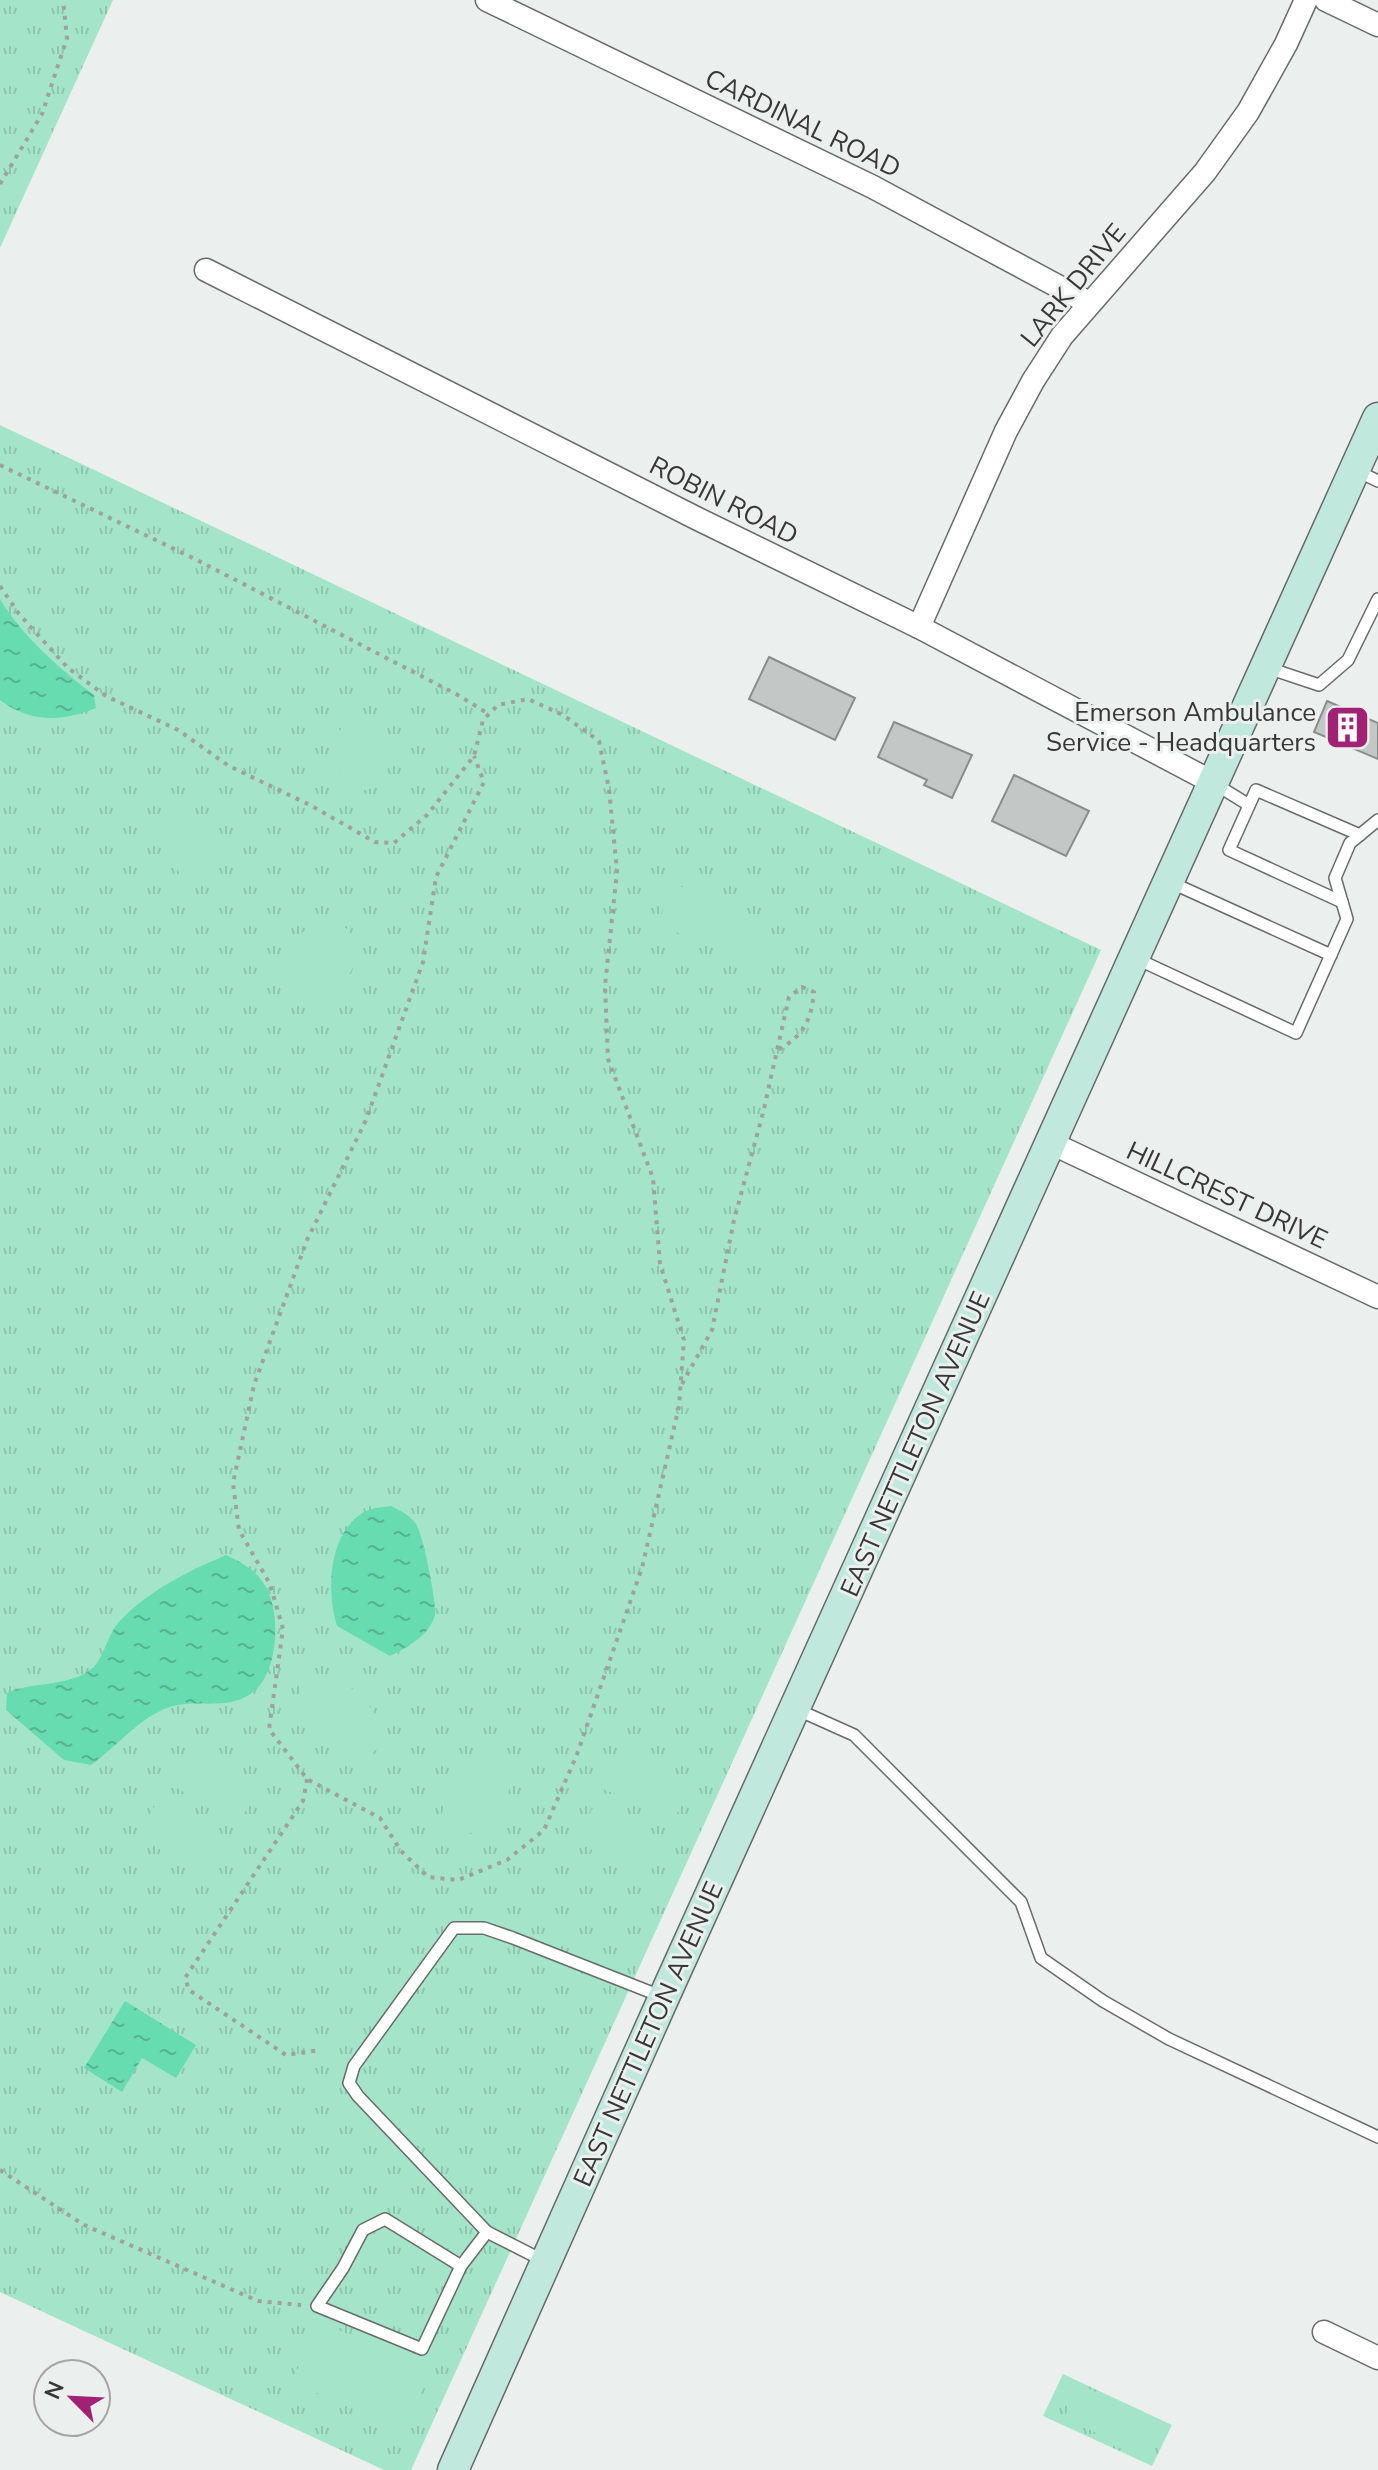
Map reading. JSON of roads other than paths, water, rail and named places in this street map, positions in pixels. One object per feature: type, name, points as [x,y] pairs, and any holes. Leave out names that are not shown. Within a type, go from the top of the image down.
[{"type":"main road","name":"EAST NETTLETON AVENUE","points":[[453,2470],[1266,667],[1366,475],[1378,418]]},
{"type":"street","name":"CARDINAL ROAD","points":[[487,0],[873,187],[1089,303]]},
{"type":"street","name":"LARK DRIVE","points":[[919,627],[1033,381],[1062,336],[1205,172],[1248,112],[1286,44],[1306,0]]},
{"type":"street","points":[[1326,0],[1378,25]]},
{"type":"street","name":"ROBIN ROAD","points":[[206,270],[919,627],[1214,783]]},
{"type":"street","name":"HILLCREST DRIVE","points":[[1051,1143],[1378,1297]]},
{"type":"street","points":[[1324,2332],[1378,2358]]},
{"type":"lane","points":[[1266,667],[1319,685],[1348,660],[1378,599]]},
{"type":"lane","points":[[1214,783],[1249,805]]},
{"type":"lane","points":[[1342,902],[1229,850],[1256,790],[1360,835]]},
{"type":"lane","points":[[1135,958],[1296,1033],[1347,919],[1335,878],[1350,843],[1378,820]]},
{"type":"lane","points":[[1169,882],[1331,955]]},
{"type":"lane","points":[[796,1709],[854,1735],[1021,1902],[1041,1958],[1103,2001],[1169,2039],[1378,2137]]},
{"type":"lane","points":[[546,2263],[487,2232],[358,2096],[349,2083],[354,2066],[454,1928],[484,1928],[664,1997]]},
{"type":"lane","points":[[461,2266],[385,2219],[363,2230],[343,2268],[317,2306],[422,2349],[461,2266],[487,2232]]},
{"type":"water","points":[[0,599],[42,651],[94,695],[96,708],[71,716],[47,718],[23,713],[0,700]]},
{"type":"water","points":[[391,1506],[411,1518],[419,1530],[429,1569],[435,1615],[423,1635],[390,1656],[337,1626],[331,1579],[337,1547],[353,1520],[366,1511]]},
{"type":"water","points":[[226,1555],[255,1572],[267,1589],[274,1614],[272,1658],[268,1672],[253,1692],[233,1702],[170,1707],[138,1725],[91,1765],[64,1760],[6,1710],[7,1693],[71,1679],[90,1670],[98,1661],[114,1628],[142,1601],[168,1583]]},
{"type":"water","points":[[125,2001],[196,2045],[176,2078],[142,2058],[122,2092],[84,2068]]},
{"type":"place","name":"Emerson Ambulance Service - Headquarters","points":[[1347,727]]}]
